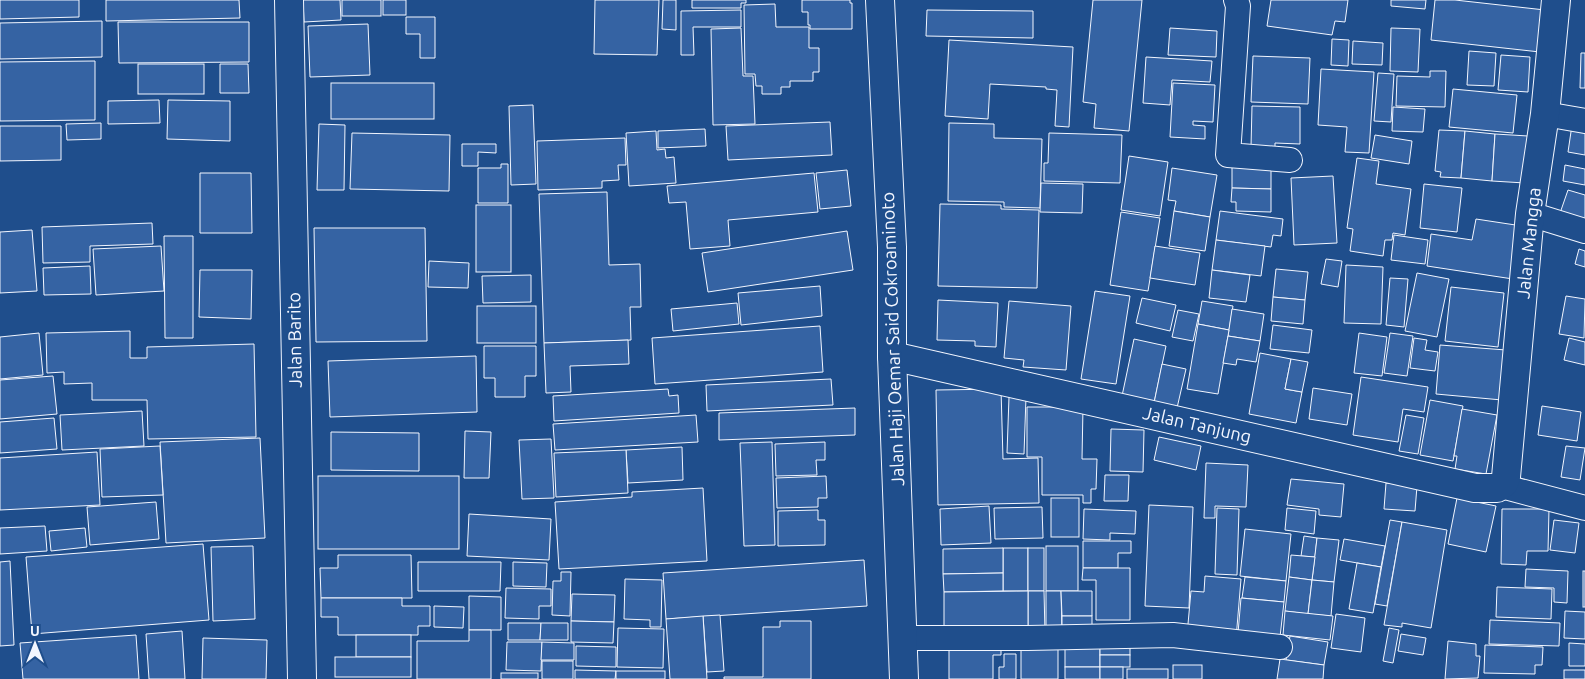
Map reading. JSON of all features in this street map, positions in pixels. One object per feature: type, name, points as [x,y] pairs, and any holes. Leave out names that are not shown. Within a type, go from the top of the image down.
[{"type":"main road","name":"Jalan Barito","points":[[289,0],[302,679]]},
{"type":"main road","name":"Jalan Haji Oemar Said Cokroaminoto","points":[[880,0],[892,247],[892,356],[904,679]]},
{"type":"main road","name":"Jalan Mangga","points":[[1501,486],[1506,477],[1530,214],[1545,114],[1556,0]]},
{"type":"main road","name":"Jalan Tanjung","points":[[892,356],[1475,488],[1496,488],[1501,486]]},
{"type":"street","points":[[1236,0],[1238,6],[1228,155],[1290,160]]},
{"type":"street","points":[[1545,114],[1585,120]]},
{"type":"street","points":[[1530,214],[1585,231]]},
{"type":"street","points":[[1501,486],[1585,508]]},
{"type":"street","points":[[903,638],[1173,635],[1280,647]]},
{"type":"building","points":[[0,0],[79,0],[79,17],[0,19]]},
{"type":"building","points":[[106,0],[239,0],[240,18],[106,21]]},
{"type":"building","points":[[303,0],[340,0],[341,20],[304,22]]},
{"type":"building","points":[[342,0],[381,0],[381,16],[342,16]]},
{"type":"building","points":[[383,0],[406,0],[406,15],[383,15]]},
{"type":"building","points":[[595,0],[659,0],[657,55],[594,54]]},
{"type":"building","points":[[663,0],[676,0],[676,30],[662,29]]},
{"type":"building","points":[[692,0],[746,0],[746,3],[741,3],[741,8],[692,8]]},
{"type":"building","points":[[802,0],[850,0],[850,3],[852,3],[852,29],[810,29],[810,25],[808,25],[808,12],[802,12]]},
{"type":"building","points":[[1093,0],[1142,0],[1129,131],[1094,128],[1096,104],[1083,102]]},
{"type":"building","points":[[1271,0],[1348,0],[1345,22],[1335,21],[1332,35],[1267,26]]},
{"type":"building","points":[[1391,0],[1426,0],[1425,9],[1391,6]]},
{"type":"building","points":[[1435,0],[1455,0],[1545,10],[1540,52],[1431,40]]},
{"type":"building","points":[[775,4],[776,27],[809,27],[809,48],[819,48],[819,72],[813,72],[813,81],[790,81],[790,87],[781,87],[781,94],[762,94],[762,86],[756,86],[755,74],[745,74],[744,5]]},
{"type":"building","points":[[741,10],[741,27],[693,27],[694,55],[681,55],[681,11]]},
{"type":"building","points":[[927,10],[1033,11],[1033,38],[926,36]]},
{"type":"building","points":[[406,17],[435,17],[435,58],[420,58],[420,34],[406,34]]},
{"type":"building","points":[[102,21],[102,57],[0,59],[0,23]]},
{"type":"building","points":[[118,22],[249,22],[249,62],[119,63]]},
{"type":"building","points":[[368,24],[370,75],[310,77],[308,26]]},
{"type":"building","points":[[741,28],[743,76],[753,76],[755,124],[713,125],[711,29]]},
{"type":"building","points":[[1170,28],[1217,31],[1216,57],[1168,55]]},
{"type":"building","points":[[1391,28],[1420,29],[1418,72],[1390,71]]},
{"type":"building","points":[[1332,39],[1349,40],[1348,66],[1331,65]]},
{"type":"building","points":[[949,40],[1073,47],[1069,127],[1055,126],[1057,90],[1046,89],[1046,87],[990,84],[988,119],[945,116]]},
{"type":"building","points":[[1353,41],[1383,43],[1382,65],[1352,64]]},
{"type":"building","points":[[1469,51],[1496,53],[1494,86],[1467,85]]},
{"type":"building","points":[[1581,53],[1585,53],[1585,88],[1580,88]]},
{"type":"building","points":[[1501,55],[1530,57],[1528,92],[1498,90]]},
{"type":"building","points":[[1253,56],[1310,58],[1308,104],[1251,102]]},
{"type":"building","points":[[1146,57],[1212,61],[1210,82],[1172,80],[1170,105],[1143,103]]},
{"type":"building","points":[[95,61],[95,120],[0,121],[0,62]]},
{"type":"building","points":[[138,64],[204,64],[204,94],[138,94]]},
{"type":"building","points":[[220,64],[248,64],[249,93],[220,93]]},
{"type":"building","points":[[1321,69],[1374,72],[1369,153],[1345,152],[1347,127],[1318,125]]},
{"type":"building","points":[[1430,71],[1446,71],[1445,107],[1396,106],[1397,76],[1430,77]]},
{"type":"building","points":[[1378,73],[1394,74],[1391,122],[1374,121]]},
{"type":"building","points":[[331,83],[434,83],[434,119],[331,119]]},
{"type":"building","points":[[1173,83],[1215,85],[1213,122],[1193,121],[1193,125],[1205,126],[1205,139],[1170,137]]},
{"type":"building","points":[[1453,89],[1517,95],[1513,133],[1449,127]]},
{"type":"building","points":[[159,100],[160,123],[108,124],[108,101]]},
{"type":"building","points":[[168,100],[230,101],[230,141],[167,139]]},
{"type":"building","points":[[533,105],[536,184],[511,185],[509,106]]},
{"type":"building","points":[[1252,106],[1300,107],[1300,144],[1275,143],[1275,148],[1251,147]]},
{"type":"building","points":[[1393,107],[1425,109],[1423,132],[1392,131]]},
{"type":"building","points":[[830,122],[832,155],[728,160],[726,126]]},
{"type":"building","points":[[101,123],[101,139],[67,140],[66,124]]},
{"type":"building","points":[[949,123],[994,124],[994,138],[1042,139],[1040,208],[1004,207],[1004,202],[948,201]]},
{"type":"building","points":[[319,124],[345,125],[344,190],[317,190]]},
{"type":"building","points":[[1572,125],[1585,127],[1585,155],[1568,152]]},
{"type":"building","points":[[0,126],[61,126],[61,160],[0,161]]},
{"type":"building","points":[[705,129],[706,146],[658,148],[658,131]]},
{"type":"building","points":[[1439,130],[1465,131],[1461,178],[1440,177],[1441,172],[1435,171]]},
{"type":"building","points":[[656,131],[657,150],[665,149],[666,158],[674,157],[676,183],[629,186],[626,133]]},
{"type":"building","points":[[1465,131],[1495,134],[1492,181],[1461,178]]},
{"type":"building","points":[[352,133],[450,135],[449,191],[350,189]]},
{"type":"building","points":[[1049,133],[1122,135],[1120,183],[1044,181],[1044,163],[1048,163]]},
{"type":"building","points":[[1495,134],[1528,136],[1525,183],[1492,181]]},
{"type":"building","points":[[1375,135],[1412,141],[1409,164],[1371,158]]},
{"type":"building","points":[[625,138],[626,165],[618,165],[619,180],[602,181],[602,188],[538,190],[537,141]]},
{"type":"building","points":[[462,144],[496,144],[496,153],[478,152],[478,166],[462,166]]},
{"type":"building","points":[[1129,156],[1168,162],[1160,216],[1121,210]]},
{"type":"building","points":[[1357,158],[1379,161],[1376,184],[1411,189],[1405,235],[1393,233],[1392,240],[1385,240],[1383,256],[1350,251],[1353,229],[1347,228]]},
{"type":"building","points":[[501,164],[508,164],[508,203],[478,203],[478,168],[501,168]]},
{"type":"building","points":[[1565,165],[1585,169],[1585,185],[1563,181]]},
{"type":"building","points":[[1232,167],[1271,167],[1271,189],[1232,188]]},
{"type":"building","points":[[1172,168],[1217,175],[1210,217],[1174,211],[1176,201],[1168,200]]},
{"type":"building","points":[[847,170],[851,206],[820,209],[816,173]]},
{"type":"building","points":[[200,173],[251,173],[252,233],[200,233]]},
{"type":"building","points":[[814,173],[818,212],[728,220],[730,246],[690,249],[686,202],[669,203],[667,186]]},
{"type":"building","points":[[1333,176],[1337,243],[1294,245],[1291,178]]},
{"type":"building","points":[[1041,183],[1083,184],[1082,213],[1040,212]]},
{"type":"building","points":[[1424,184],[1462,188],[1457,232],[1420,228]]},
{"type":"building","points":[[1232,188],[1271,189],[1271,212],[1236,211],[1236,202],[1231,202]]},
{"type":"building","points":[[1568,190],[1585,195],[1585,224],[1559,216]]},
{"type":"building","points":[[607,192],[609,265],[640,264],[641,307],[630,307],[631,340],[544,343],[539,194]]},
{"type":"building","points":[[940,204],[1001,205],[1001,209],[1039,210],[1037,288],[938,286]]},
{"type":"building","points":[[476,205],[511,205],[511,272],[476,272]]},
{"type":"building","points":[[1174,211],[1210,217],[1205,251],[1169,246]]},
{"type":"building","points":[[1220,211],[1283,219],[1281,236],[1273,235],[1271,247],[1216,240]]},
{"type":"building","points":[[1121,212],[1160,218],[1148,291],[1110,285]]},
{"type":"building","points":[[1476,219],[1522,226],[1513,279],[1427,266],[1431,234],[1472,240]]},
{"type":"building","points":[[152,223],[153,244],[90,246],[90,262],[43,263],[42,227]]},
{"type":"building","points":[[314,228],[425,228],[427,341],[316,342]]},
{"type":"building","points":[[32,230],[37,291],[0,293],[0,232]]},
{"type":"building","points":[[847,231],[853,270],[708,292],[702,253]]},
{"type":"building","points":[[1394,235],[1428,240],[1425,264],[1391,260]]},
{"type":"building","points":[[164,236],[193,236],[193,338],[165,338]]},
{"type":"building","points":[[1216,240],[1265,246],[1261,276],[1212,270]]},
{"type":"building","points":[[161,246],[164,291],[96,295],[93,249]]},
{"type":"building","points":[[1155,246],[1200,253],[1195,285],[1150,278]]},
{"type":"building","points":[[1579,249],[1585,251],[1585,267],[1575,264]]},
{"type":"building","points":[[1326,259],[1342,261],[1338,287],[1321,284]]},
{"type":"building","points":[[429,261],[469,263],[468,288],[428,287]]},
{"type":"building","points":[[1346,265],[1383,267],[1381,324],[1344,323]]},
{"type":"building","points":[[90,266],[91,294],[44,295],[43,268]]},
{"type":"building","points":[[1276,269],[1308,272],[1305,300],[1273,297]]},
{"type":"building","points":[[200,270],[252,270],[251,319],[199,317]]},
{"type":"building","points":[[1212,270],[1250,275],[1246,302],[1209,298]]},
{"type":"building","points":[[1417,273],[1449,279],[1437,337],[1405,331]]},
{"type":"building","points":[[531,275],[531,302],[483,303],[482,276]]},
{"type":"building","points":[[1390,278],[1408,279],[1404,327],[1386,325]]},
{"type":"building","points":[[820,286],[822,316],[741,325],[738,293]]},
{"type":"building","points":[[1451,287],[1504,293],[1498,347],[1445,341]]},
{"type":"building","points":[[1095,291],[1130,296],[1116,384],[1081,379]]},
{"type":"building","points":[[1566,296],[1585,299],[1584,338],[1559,334]]},
{"type":"building","points":[[1273,297],[1305,300],[1303,324],[1271,321]]},
{"type":"building","points":[[1142,298],[1176,305],[1170,331],[1136,323]]},
{"type":"building","points":[[938,300],[998,303],[996,347],[975,346],[975,341],[937,340]]},
{"type":"building","points":[[1009,301],[1071,306],[1066,370],[1023,367],[1024,360],[1004,358]]},
{"type":"building","points":[[1202,301],[1233,306],[1229,330],[1198,324]]},
{"type":"building","points":[[737,303],[739,324],[673,331],[671,309]]},
{"type":"building","points":[[477,306],[536,306],[536,343],[477,343]]},
{"type":"building","points":[[1232,309],[1264,314],[1260,341],[1228,336]]},
{"type":"building","points":[[1178,310],[1199,314],[1193,341],[1172,337]]},
{"type":"building","points":[[1198,324],[1229,330],[1218,394],[1187,389]]},
{"type":"building","points":[[1273,325],[1312,330],[1309,353],[1270,349]]},
{"type":"building","points":[[820,326],[823,372],[655,384],[652,338]]},
{"type":"building","points":[[130,331],[130,358],[147,358],[147,347],[254,344],[256,437],[148,439],[147,400],[92,400],[92,383],[64,384],[64,372],[47,373],[46,333]]},
{"type":"building","points":[[39,333],[43,375],[0,379],[0,337]]},
{"type":"building","points":[[1359,333],[1387,337],[1382,376],[1354,373]]},
{"type":"building","points":[[1390,333],[1413,336],[1407,376],[1384,373]]},
{"type":"building","points":[[1228,336],[1260,341],[1256,362],[1237,359],[1236,365],[1223,363]]},
{"type":"building","points":[[1414,338],[1427,340],[1425,350],[1438,352],[1435,371],[1410,368]]},
{"type":"building","points":[[1569,338],[1585,342],[1585,365],[1564,360]]},
{"type":"building","points":[[1134,339],[1166,346],[1154,403],[1122,396]]},
{"type":"building","points":[[628,340],[629,364],[570,366],[571,392],[546,393],[544,343]]},
{"type":"building","points":[[1440,345],[1506,350],[1502,400],[1436,394]]},
{"type":"building","points":[[484,346],[536,346],[536,376],[525,376],[525,397],[495,397],[495,378],[484,378]]},
{"type":"building","points":[[1260,353],[1291,359],[1285,389],[1302,392],[1296,423],[1249,414]]},
{"type":"building","points":[[476,356],[477,412],[330,417],[328,361]]},
{"type":"building","points":[[1291,359],[1308,362],[1302,392],[1285,389]]},
{"type":"building","points":[[1162,364],[1186,369],[1177,408],[1154,403]]},
{"type":"building","points":[[53,376],[57,414],[0,419],[0,380]]},
{"type":"building","points":[[1361,377],[1428,387],[1424,412],[1403,409],[1398,442],[1353,435]]},
{"type":"building","points":[[831,379],[833,405],[707,411],[706,385]]},
{"type":"building","points":[[1313,388],[1352,394],[1347,425],[1309,419]]},
{"type":"building","points":[[668,389],[669,396],[678,395],[679,413],[554,421],[553,396]]},
{"type":"building","points":[[1001,389],[1003,459],[1038,458],[1039,503],[938,505],[936,390]]},
{"type":"building","points":[[1009,397],[1026,397],[1024,454],[1007,453]]},
{"type":"building","points":[[1430,400],[1463,406],[1453,461],[1420,455]]},
{"type":"building","points":[[1542,406],[1581,412],[1577,441],[1538,435]]},
{"type":"building","points":[[1027,407],[1083,407],[1082,459],[1097,459],[1096,489],[1091,489],[1091,503],[1083,503],[1083,495],[1042,495],[1042,457],[1027,457]]},
{"type":"building","points":[[855,408],[855,435],[719,440],[719,413]]},
{"type":"building","points":[[1462,409],[1497,415],[1486,474],[1455,469],[1457,456],[1454,456]]},
{"type":"building","points":[[142,411],[144,446],[62,450],[60,415]]},
{"type":"building","points":[[696,415],[698,442],[555,450],[553,424]]},
{"type":"building","points":[[1406,415],[1424,418],[1418,454],[1399,451]]},
{"type":"building","points":[[54,418],[57,449],[0,453],[0,422]]},
{"type":"building","points":[[1111,429],[1144,430],[1143,472],[1110,471]]},
{"type":"building","points":[[465,431],[491,432],[489,478],[464,478]]},
{"type":"building","points":[[331,432],[419,433],[419,471],[331,470]]},
{"type":"building","points":[[1159,437],[1201,446],[1196,470],[1154,460]]},
{"type":"building","points":[[260,438],[265,538],[166,543],[160,442]]},
{"type":"building","points":[[551,439],[554,498],[522,499],[519,440]]},
{"type":"building","points":[[772,442],[775,545],[744,546],[740,443]]},
{"type":"building","points":[[825,442],[825,460],[816,460],[817,475],[776,476],[775,444]]},
{"type":"building","points":[[160,446],[163,495],[102,497],[100,449]]},
{"type":"building","points":[[1566,446],[1585,448],[1580,480],[1561,477]]},
{"type":"building","points":[[682,447],[683,480],[628,483],[626,450]]},
{"type":"building","points":[[626,450],[628,493],[556,497],[554,453]]},
{"type":"building","points":[[97,452],[100,505],[0,510],[0,458]]},
{"type":"building","points":[[1206,463],[1248,465],[1246,507],[1215,506],[1215,518],[1204,518]]},
{"type":"building","points":[[1105,475],[1129,475],[1128,501],[1104,501]]},
{"type":"building","points":[[318,476],[459,476],[459,549],[318,549]]},
{"type":"building","points":[[826,476],[827,498],[818,498],[818,507],[777,508],[776,478]]},
{"type":"building","points":[[1291,479],[1344,484],[1341,517],[1319,515],[1319,509],[1287,505]]},
{"type":"building","points":[[1386,483],[1417,486],[1415,511],[1384,509]]},
{"type":"building","points":[[703,488],[707,561],[559,569],[555,502],[632,497],[632,492]]},
{"type":"building","points":[[1051,498],[1079,498],[1079,537],[1051,537]]},
{"type":"building","points":[[1457,498],[1496,506],[1486,552],[1448,544]]},
{"type":"building","points":[[156,502],[159,539],[90,545],[87,507]]},
{"type":"building","points":[[1149,505],[1193,507],[1189,608],[1145,606]]},
{"type":"building","points":[[989,506],[991,543],[941,545],[940,509]]},
{"type":"building","points":[[1042,507],[1043,538],[995,539],[994,508]]},
{"type":"building","points":[[1217,508],[1239,509],[1237,575],[1215,574]]},
{"type":"building","points":[[1287,508],[1316,511],[1314,534],[1285,530]]},
{"type":"building","points":[[1084,509],[1136,511],[1135,534],[1110,533],[1110,540],[1083,539]]},
{"type":"building","points":[[1502,509],[1549,509],[1548,551],[1527,551],[1526,565],[1501,564]]},
{"type":"building","points":[[818,510],[818,520],[825,520],[825,545],[778,546],[778,511]]},
{"type":"building","points":[[469,514],[551,519],[549,560],[467,556]]},
{"type":"building","points":[[1390,520],[1402,522],[1387,606],[1375,604]]},
{"type":"building","points":[[1554,520],[1579,523],[1575,553],[1550,550]]},
{"type":"building","points":[[1402,522],[1447,530],[1431,628],[1402,623],[1402,627],[1384,625]]},
{"type":"building","points":[[45,526],[47,551],[0,554],[0,528]]},
{"type":"building","points":[[85,528],[87,547],[51,551],[49,531]]},
{"type":"building","points":[[1245,529],[1291,534],[1286,581],[1240,576]]},
{"type":"building","points":[[1304,536],[1317,538],[1315,557],[1301,556]]},
{"type":"building","points":[[1317,538],[1339,540],[1334,582],[1312,580]]},
{"type":"building","points":[[1344,539],[1385,546],[1381,567],[1340,560]]},
{"type":"building","points":[[1083,541],[1131,541],[1131,553],[1118,553],[1118,568],[1083,568]]},
{"type":"building","points":[[203,544],[209,620],[32,634],[26,557]]},
{"type":"building","points":[[253,546],[255,619],[213,621],[211,547]]},
{"type":"building","points":[[1046,546],[1078,546],[1078,591],[1046,591]]},
{"type":"building","points":[[1003,548],[1028,548],[1028,591],[1003,591]]},
{"type":"building","points":[[1003,548],[1003,573],[943,574],[943,549]]},
{"type":"building","points":[[1028,548],[1044,548],[1044,591],[1028,591]]},
{"type":"building","points":[[338,555],[411,555],[412,598],[321,598],[320,568],[338,568]]},
{"type":"building","points":[[1291,555],[1315,557],[1312,580],[1289,577]]},
{"type":"building","points":[[864,560],[867,606],[666,619],[663,573]]},
{"type":"building","points":[[10,561],[14,645],[0,646],[0,562]]},
{"type":"building","points":[[418,562],[501,562],[500,591],[418,591]]},
{"type":"building","points":[[513,562],[547,563],[546,587],[513,586]]},
{"type":"building","points":[[1357,563],[1381,567],[1373,613],[1349,609]]},
{"type":"building","points":[[1083,568],[1130,568],[1130,620],[1096,620],[1096,580],[1082,580]]},
{"type":"building","points":[[1526,569],[1568,571],[1567,603],[1554,602],[1554,588],[1525,587]]},
{"type":"building","points":[[1583,571],[1585,571],[1585,607],[1583,607]]},
{"type":"building","points":[[561,572],[571,572],[570,616],[552,615],[553,581],[561,581]]},
{"type":"building","points":[[1003,573],[1003,591],[944,592],[943,574]]},
{"type":"building","points":[[1205,576],[1241,579],[1236,639],[1187,635],[1191,591],[1204,592]]},
{"type":"building","points":[[1245,577],[1286,581],[1284,602],[1242,598]]},
{"type":"building","points":[[1289,577],[1312,580],[1308,614],[1285,611]]},
{"type":"building","points":[[625,579],[662,580],[661,627],[650,627],[650,620],[624,619]]},
{"type":"building","points":[[1312,580],[1334,582],[1331,616],[1308,614]]},
{"type":"building","points":[[1497,587],[1552,589],[1551,619],[1496,617]]},
{"type":"building","points":[[506,588],[551,589],[551,606],[539,606],[539,619],[505,618]]},
{"type":"building","points":[[1028,591],[1044,591],[1045,633],[1028,633]]},
{"type":"building","points":[[1028,591],[1028,633],[944,633],[944,592]]},
{"type":"building","points":[[1046,591],[1061,591],[1062,632],[1046,633]]},
{"type":"building","points":[[1061,591],[1092,591],[1092,616],[1062,616]]},
{"type":"building","points":[[572,594],[615,595],[614,622],[571,621]]},
{"type":"building","points":[[469,596],[501,597],[501,630],[469,630]]},
{"type":"building","points":[[321,598],[402,598],[402,606],[430,606],[430,626],[418,626],[418,635],[338,635],[338,617],[321,617]]},
{"type":"building","points":[[1241,598],[1284,602],[1280,637],[1238,633]]},
{"type":"building","points":[[434,606],[464,607],[463,628],[434,627]]},
{"type":"building","points":[[1285,611],[1333,616],[1330,640],[1283,635]]},
{"type":"building","points":[[1565,611],[1585,612],[1585,639],[1564,638]]},
{"type":"building","points":[[1336,614],[1365,618],[1361,652],[1331,648]]},
{"type":"building","points":[[720,615],[724,671],[707,672],[703,616]]},
{"type":"building","points":[[703,616],[707,679],[670,679],[666,619]]},
{"type":"building","points":[[1062,616],[1092,616],[1092,632],[1062,632]]},
{"type":"building","points":[[1490,620],[1560,623],[1559,646],[1489,644]]},
{"type":"building","points":[[571,621],[614,622],[613,643],[571,642]]},
{"type":"building","points":[[780,621],[811,621],[811,679],[724,679],[724,677],[763,677],[763,627],[780,627]]},
{"type":"building","points":[[508,623],[541,623],[540,640],[508,640]]},
{"type":"building","points":[[541,623],[568,623],[568,640],[540,640]]},
{"type":"building","points":[[618,628],[664,629],[663,668],[617,667]]},
{"type":"building","points":[[1389,628],[1399,630],[1393,663],[1383,661]]},
{"type":"building","points":[[469,630],[491,630],[491,679],[417,679],[417,641],[469,641]]},
{"type":"building","points":[[182,631],[185,679],[149,679],[146,634]]},
{"type":"building","points":[[1401,634],[1426,638],[1423,655],[1398,651]]},
{"type":"building","points":[[136,635],[139,679],[23,679],[20,643]]},
{"type":"building","points":[[356,635],[411,635],[411,657],[356,657]]},
{"type":"building","points":[[1290,636],[1328,642],[1324,665],[1286,660]]},
{"type":"building","points":[[203,638],[267,640],[266,679],[202,679]]},
{"type":"building","points":[[1065,639],[1100,639],[1100,667],[1065,667]]},
{"type":"building","points":[[1100,639],[1130,639],[1130,655],[1100,655]]},
{"type":"building","points":[[1448,641],[1476,644],[1476,656],[1480,656],[1478,678],[1445,679]]},
{"type":"building","points":[[507,642],[542,642],[541,671],[506,670]]},
{"type":"building","points":[[542,642],[574,643],[574,660],[541,660]]},
{"type":"building","points":[[1569,643],[1585,644],[1585,666],[1569,666]]},
{"type":"building","points":[[1001,645],[1001,655],[993,655],[993,679],[949,679],[949,646]]},
{"type":"building","points":[[1485,645],[1543,647],[1542,665],[1535,665],[1535,674],[1484,673]]},
{"type":"building","points":[[576,646],[616,647],[616,667],[576,666]]},
{"type":"building","points":[[1021,648],[1058,648],[1058,679],[1021,679]]},
{"type":"building","points":[[1004,654],[1016,654],[1016,679],[999,679],[999,667],[1004,667]]},
{"type":"building","points":[[1100,655],[1130,655],[1130,667],[1100,667]]},
{"type":"building","points":[[335,657],[411,657],[411,677],[335,677]]},
{"type":"building","points":[[1280,659],[1324,665],[1323,679],[1277,679]]},
{"type":"building","points":[[542,661],[573,661],[573,679],[542,679]]},
{"type":"building","points":[[1173,665],[1202,665],[1202,679],[1173,679]]},
{"type":"building","points":[[1065,667],[1100,667],[1100,679],[1065,679]]},
{"type":"building","points":[[1100,667],[1123,667],[1123,679],[1100,679]]},
{"type":"building","points":[[1127,669],[1168,669],[1168,679],[1127,679]]},
{"type":"building","points":[[575,670],[616,671],[615,679],[575,679]]},
{"type":"building","points":[[1564,670],[1585,670],[1585,679],[1564,679]]},
{"type":"building","points":[[616,671],[665,671],[665,679],[616,679]]},
{"type":"building","points":[[501,673],[538,673],[538,679],[501,679]]}]
